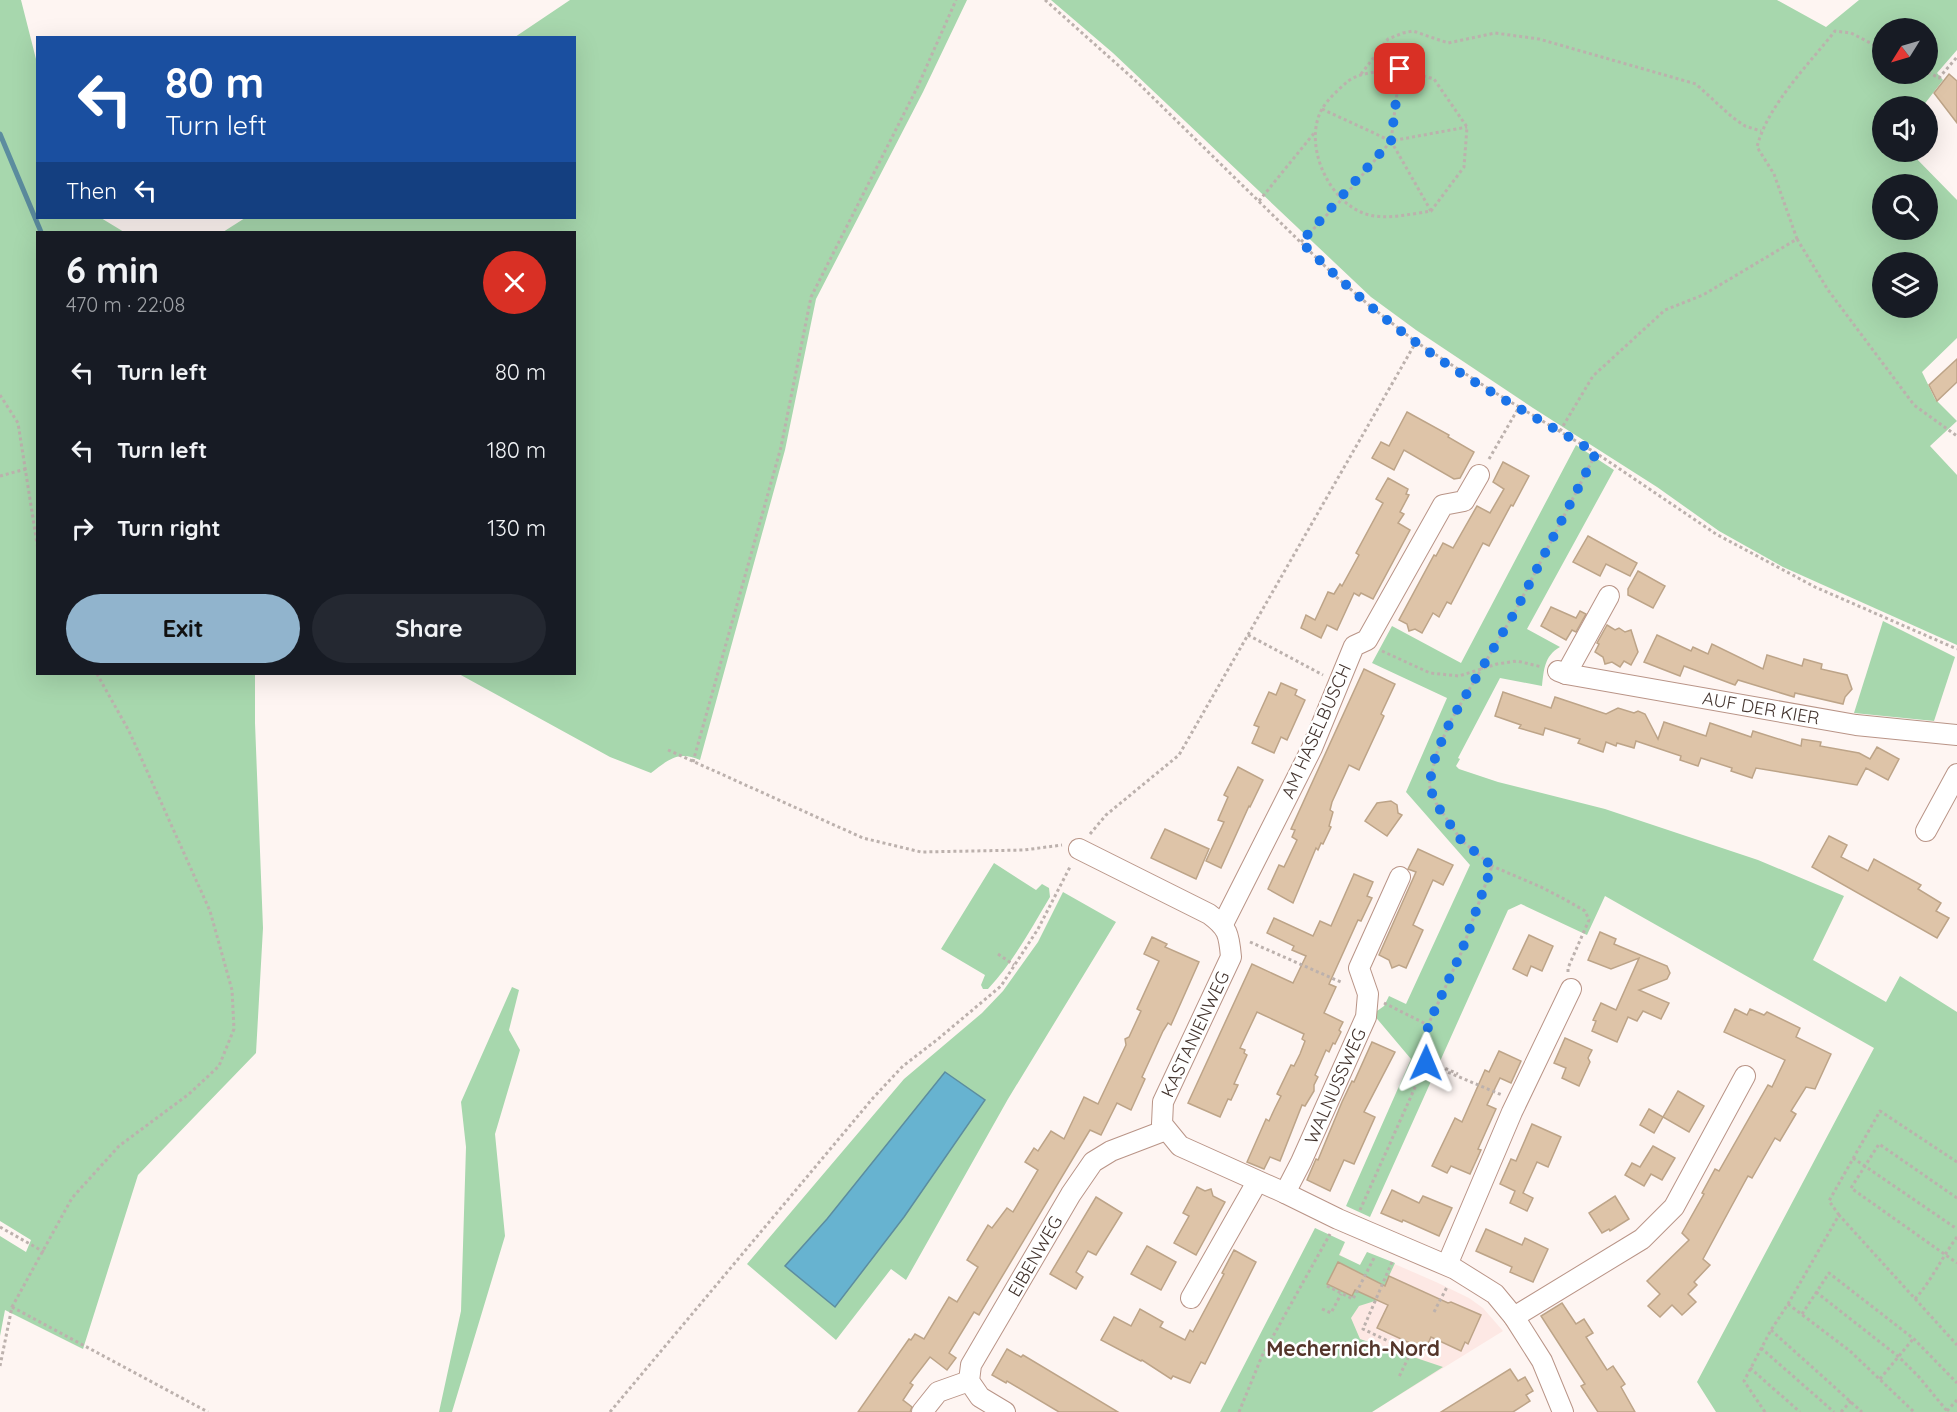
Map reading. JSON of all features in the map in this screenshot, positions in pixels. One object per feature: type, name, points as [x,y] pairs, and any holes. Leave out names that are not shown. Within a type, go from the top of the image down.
[{"type":"street","name":"AM HASELBUSCH","points":[[1223,924],[1312,748],[1354,646],[1367,640],[1443,505],[1464,501],[1479,475]]},
{"type":"street","points":[[1562,673],[1609,596]]},
{"type":"street","name":"AUF DER KIER","points":[[1562,673],[1856,725],[1957,735]]},
{"type":"street","points":[[1926,831],[1957,774]]},
{"type":"street","points":[[1072,847],[1209,914],[1223,924]]},
{"type":"street","name":"WALNUSSWEG","points":[[1285,1193],[1366,1017],[1368,994],[1359,968],[1400,877]]},
{"type":"street","name":"KASTANIENWEG","points":[[1166,1130],[1162,1124],[1163,1102],[1231,957],[1229,936],[1223,924]]},
{"type":"street","points":[[1451,1267],[1512,1112],[1570,989]]},
{"type":"street","points":[[1514,1317],[1642,1239],[1674,1207],[1745,1076]]},
{"type":"street","points":[[1166,1130],[1180,1146],[1345,1222],[1451,1267],[1495,1294],[1514,1317],[1542,1361],[1562,1411]]},
{"type":"street","name":"EIBENWEG","points":[[969,1382],[971,1365],[1071,1194],[1094,1162],[1111,1151],[1166,1130]]},
{"type":"street","points":[[1191,1298],[1257,1182]]},
{"type":"street","points":[[922,1412],[938,1392],[969,1382],[980,1397],[1005,1412]]},
{"type":"path","points":[[693,762],[781,447],[812,297],[918,86],[956,0]]},
{"type":"path","points":[[1045,0],[1137,82],[1370,306],[1416,342],[1489,390],[1520,406],[1596,453],[1716,534],[1815,587],[1957,649]]},
{"type":"path","points":[[1360,75],[1388,39],[1403,33],[1413,31],[1448,43],[1495,33],[1539,39],[1696,84],[1732,117],[1746,126],[1761,131]]},
{"type":"path","points":[[1872,44],[1851,33],[1835,31],[1774,108],[1761,131],[1757,147],[1774,174],[1797,239],[1828,290],[1914,405],[1957,436]]},
{"type":"path","points":[[1939,78],[1957,57]]},
{"type":"path","points":[[1301,242],[1342,199],[1391,141],[1400,69]]},
{"type":"path","points":[[1400,69],[1434,79],[1467,127],[1464,168],[1431,211],[1388,216],[1363,213],[1342,199],[1327,180],[1316,158],[1316,131],[1322,109],[1348,81],[1360,75],[1400,69]]},
{"type":"path","points":[[1322,109],[1391,141],[1467,127]]},
{"type":"path","points":[[1259,201],[1316,131]]},
{"type":"path","points":[[1391,141],[1431,211]]},
{"type":"path","points":[[1560,431],[1593,376],[1665,310],[1703,295],[1797,239]]},
{"type":"path","points":[[610,1412],[873,1098],[903,1066],[1001,986],[1038,929],[1072,847],[1106,815],[1179,755],[1416,342]]},
{"type":"path","points":[[0,395],[18,423],[36,536]]},
{"type":"path","points":[[1479,475],[1520,406]]},
{"type":"path","points":[[1570,989],[1568,968],[1589,920],[1585,911],[1541,887],[1492,866],[1461,840],[1436,804],[1429,785],[1436,754],[1450,722],[1515,612],[1596,453]]},
{"type":"path","points":[[0,476],[26,469]]},
{"type":"path","points":[[1248,635],[1310,667],[1337,684]]},
{"type":"path","points":[[1367,640],[1382,650],[1430,673],[1459,676],[1497,664],[1517,662],[1562,673]]},
{"type":"path","points":[[0,1366],[12,1307],[72,1198],[119,1146],[189,1095],[219,1066],[234,1029],[232,990],[210,911],[129,731],[98,675]]},
{"type":"path","points":[[668,750],[863,838],[921,852],[1072,847]]},
{"type":"path","points":[[1239,1412],[1262,1356],[1345,1222],[1426,1063],[1428,1025],[1461,953],[1492,866]]},
{"type":"path","points":[[1251,942],[1343,983]]},
{"type":"path","points":[[998,954],[1014,965]]},
{"type":"path","points":[[1385,1003],[1428,1025]]},
{"type":"path","points":[[1426,1063],[1453,1071],[1461,1077],[1502,1095],[1512,1112]]},
{"type":"path","points":[[1957,1162],[1880,1111],[1829,1201],[1839,1215],[1957,1345]]},
{"type":"path","points":[[1957,1198],[1879,1144],[1851,1188],[1957,1263]]},
{"type":"path","points":[[1853,1158],[1957,1229]]},
{"type":"path","points":[[1765,1412],[1744,1381],[1761,1347],[1839,1215]]},
{"type":"path","points":[[0,1227],[44,1252]]},
{"type":"path","points":[[1327,1286],[1353,1299],[1375,1256],[1371,1252],[1378,1236]]},
{"type":"path","points":[[1916,1299],[1925,1288],[1944,1254],[1957,1238]]},
{"type":"path","points":[[1399,1377],[1411,1352],[1363,1329],[1400,1245]]},
{"type":"path","points":[[1434,1312],[1451,1267]]},
{"type":"path","points":[[1802,1314],[1829,1273],[1914,1339],[1957,1383]]},
{"type":"path","points":[[1816,1292],[1899,1357],[1919,1377],[1946,1411],[1957,1400]]},
{"type":"path","points":[[1322,1309],[1331,1313],[1341,1294]]},
{"type":"path","points":[[1788,1304],[1851,1351],[1914,1412]]},
{"type":"path","points":[[12,1307],[208,1412]]},
{"type":"path","points":[[1771,1330],[1862,1412]]},
{"type":"path","points":[[1880,1379],[1914,1339]]},
{"type":"path","points":[[1761,1347],[1834,1412]]},
{"type":"path","points":[[1750,1368],[1800,1412]]},
{"type":"path","points":[[1841,1412],[1851,1401]]},
{"type":"shaded area","points":[[1345,1242],[1340,1255],[1360,1265],[1367,1252],[1436,1282],[1469,1298],[1483,1308],[1503,1331],[1372,1412],[1252,1412]]},
{"type":"green space","points":[[0,0],[21,0],[36,59],[36,219],[103,219],[122,231],[36,231],[36,675],[255,675],[263,928],[256,1053],[138,1175],[83,1349],[5,1310],[0,1336],[0,1236],[26,1252],[31,1240],[0,1221]]},
{"type":"green space","points":[[570,0],[967,0],[923,92],[816,299],[785,450],[700,760],[679,756],[651,773],[610,757],[461,675],[576,675],[576,231],[225,231],[243,219],[576,219],[576,36],[516,36]]},
{"type":"green space","points":[[1051,0],[1777,0],[1826,27],[1859,0],[1957,0],[1957,50],[1938,72],[1938,18],[1872,18],[1872,84],[1938,84],[1938,74],[1943,80],[1931,96],[1872,96],[1872,162],[1920,162],[1932,174],[1872,174],[1872,240],[1938,240],[1938,181],[1957,200],[1957,338],[1922,372],[1935,399],[1957,421],[1930,446],[1957,475],[1957,645],[1783,567],[1719,531],[1657,487],[1416,330],[1371,297],[1113,53]]},
{"type":"green space","points":[[1576,445],[1614,470],[1527,629],[1560,647],[1548,659],[1542,686],[1500,678],[1456,766],[1498,782],[1605,809],[1758,860],[1844,896],[1813,960],[1886,1002],[1900,976],[1957,1012],[1957,1412],[1716,1412],[1697,1382],[1874,1048],[1605,896],[1587,935],[1521,904],[1508,910],[1370,1217],[1346,1206],[1411,1059],[1373,1014],[1384,1006],[1389,996],[1406,1004],[1470,865],[1406,792],[1447,698],[1372,663],[1392,626],[1461,663]]},
{"type":"green space","points":[[1883,621],[1955,657],[1934,721],[1854,713]]},
{"type":"green space","points":[[994,863],[1036,890],[1042,884],[1049,888],[1050,897],[1006,968],[988,989],[983,989],[981,985],[985,975],[941,949]]},
{"type":"green space","points":[[1063,892],[1116,922],[1008,1099],[906,1280],[891,1269],[836,1340],[747,1264],[904,1079],[982,1013],[1003,991],[1038,942]]},
{"type":"green space","points":[[512,987],[519,990],[509,1030],[520,1050],[495,1134],[505,1236],[452,1412],[439,1412],[461,1311],[466,1147],[461,1102]]},
{"type":"green space","points":[[1315,1228],[1345,1242],[1339,1255],[1360,1265],[1367,1252],[1395,1263],[1378,1300],[1359,1306],[1351,1318],[1360,1339],[1443,1367],[1372,1412],[1220,1412]]},
{"type":"water","points":[[945,1072],[985,1100],[904,1217],[835,1307],[785,1266],[827,1219]]},
{"type":"building","points":[[1949,74],[1957,81],[1957,123],[1938,96],[1934,93]]},
{"type":"building","points":[[1957,359],[1957,382],[1937,401],[1929,385]]},
{"type":"building","points":[[1407,412],[1474,452],[1460,478],[1454,479],[1404,450],[1394,470],[1372,458],[1381,442],[1389,446]]},
{"type":"building","points":[[1503,462],[1529,476],[1513,506],[1511,505],[1489,546],[1483,543],[1451,604],[1447,602],[1439,617],[1433,613],[1422,633],[1415,629],[1409,631],[1407,624],[1399,620],[1434,555],[1436,556],[1443,543],[1453,548],[1477,506],[1490,513],[1504,489],[1493,482]]},
{"type":"building","points":[[1388,478],[1408,489],[1406,494],[1409,495],[1400,512],[1404,514],[1398,523],[1410,530],[1373,599],[1361,593],[1359,596],[1354,593],[1337,630],[1327,625],[1321,638],[1301,628],[1306,615],[1315,620],[1328,592],[1334,594],[1340,584],[1342,586],[1359,555],[1356,553],[1383,503],[1376,499]]},
{"type":"building","points":[[1588,536],[1637,563],[1630,576],[1606,564],[1600,576],[1573,562]]},
{"type":"building","points":[[1638,571],[1665,586],[1653,608],[1628,595],[1628,589]]},
{"type":"building","points":[[1551,607],[1576,618],[1580,611],[1586,614],[1576,632],[1572,630],[1566,640],[1541,626]]},
{"type":"building","points":[[1607,625],[1615,630],[1619,628],[1625,632],[1631,630],[1638,652],[1631,665],[1624,661],[1620,667],[1612,662],[1605,664],[1603,657],[1595,652],[1599,644],[1597,643]]},
{"type":"building","points":[[1657,635],[1691,651],[1693,647],[1708,654],[1712,644],[1763,669],[1767,655],[1802,666],[1804,659],[1822,664],[1821,669],[1847,675],[1852,689],[1845,697],[1843,704],[1795,693],[1794,697],[1738,680],[1735,685],[1684,666],[1680,676],[1644,662]]},
{"type":"building","points":[[1364,669],[1395,684],[1381,714],[1384,716],[1359,770],[1349,765],[1332,802],[1330,810],[1333,812],[1329,826],[1331,827],[1323,844],[1321,843],[1318,850],[1316,848],[1293,903],[1268,889],[1279,865],[1284,867],[1297,840],[1292,837],[1295,830],[1291,829]]},
{"type":"building","points":[[1281,683],[1297,690],[1295,695],[1305,700],[1287,740],[1281,737],[1274,753],[1252,743],[1259,727],[1254,725],[1269,692],[1276,695]]},
{"type":"building","points":[[1503,692],[1551,708],[1555,697],[1606,714],[1618,708],[1634,713],[1638,711],[1645,714],[1658,739],[1664,722],[1706,736],[1710,723],[1751,737],[1753,731],[1801,746],[1802,739],[1821,742],[1820,746],[1859,753],[1870,759],[1877,747],[1899,759],[1888,780],[1866,768],[1857,785],[1756,768],[1752,778],[1731,771],[1732,768],[1701,758],[1698,766],[1680,760],[1681,756],[1636,741],[1634,748],[1617,743],[1616,746],[1606,742],[1603,752],[1578,743],[1580,739],[1545,728],[1543,735],[1519,728],[1521,725],[1495,716]]},
{"type":"building","points":[[1238,767],[1263,780],[1221,868],[1206,861],[1224,822],[1218,820],[1228,797],[1224,795]]},
{"type":"building","points":[[1391,801],[1397,805],[1398,813],[1402,815],[1387,836],[1365,821],[1377,803]]},
{"type":"building","points":[[1165,829],[1209,849],[1196,879],[1151,858]]},
{"type":"building","points":[[1829,836],[1847,845],[1841,857],[1868,871],[1874,859],[1921,885],[1918,889],[1941,903],[1936,911],[1949,918],[1937,938],[1812,867]]},
{"type":"building","points":[[1418,849],[1453,865],[1443,885],[1433,880],[1413,925],[1423,930],[1406,968],[1399,965],[1392,968],[1389,960],[1379,955],[1416,872],[1408,869]]},
{"type":"building","points":[[1354,874],[1373,882],[1367,896],[1372,898],[1361,921],[1358,920],[1329,984],[1336,987],[1324,1013],[1343,1022],[1339,1030],[1341,1032],[1329,1052],[1326,1050],[1315,1075],[1318,1077],[1314,1091],[1305,1106],[1302,1105],[1280,1161],[1270,1157],[1264,1169],[1247,1162],[1266,1119],[1269,1121],[1281,1096],[1277,1094],[1291,1065],[1294,1066],[1300,1054],[1305,1041],[1302,1039],[1304,1034],[1257,1012],[1240,1048],[1245,1050],[1244,1053],[1247,1055],[1234,1084],[1238,1085],[1231,1100],[1228,1099],[1220,1117],[1188,1103],[1252,964],[1293,983],[1306,956],[1292,950],[1294,946],[1267,933],[1274,918],[1313,936],[1320,921],[1331,926]]},
{"type":"building","points":[[1600,932],[1616,939],[1614,944],[1667,966],[1670,973],[1667,979],[1639,990],[1669,1003],[1661,1019],[1643,1011],[1637,1021],[1628,1017],[1617,1042],[1592,1031],[1596,1021],[1593,1020],[1601,1003],[1616,1010],[1639,958],[1611,969],[1588,960]]},
{"type":"building","points":[[1529,935],[1553,946],[1542,971],[1531,966],[1527,976],[1513,969]]},
{"type":"building","points":[[1152,937],[1167,944],[1165,947],[1199,962],[1171,1025],[1168,1023],[1163,1031],[1142,1077],[1145,1079],[1131,1110],[1117,1103],[1101,1135],[1090,1130],[979,1315],[974,1312],[949,1353],[956,1358],[947,1370],[930,1357],[910,1383],[913,1385],[903,1400],[912,1407],[910,1412],[858,1412],[909,1339],[911,1340],[915,1334],[924,1339],[949,1297],[957,1302],[978,1267],[967,1260],[988,1225],[992,1228],[1007,1208],[1013,1212],[1038,1170],[1025,1162],[1034,1148],[1038,1151],[1051,1131],[1064,1139],[1084,1097],[1098,1104],[1126,1045],[1125,1039],[1129,1037],[1141,1011],[1137,1009],[1159,961],[1144,954]]},
{"type":"building","points":[[1735,1009],[1747,1015],[1750,1009],[1764,1015],[1767,1012],[1800,1028],[1796,1037],[1831,1054],[1815,1089],[1806,1087],[1791,1111],[1796,1114],[1780,1141],[1775,1138],[1752,1178],[1748,1176],[1730,1209],[1703,1259],[1710,1265],[1694,1282],[1697,1285],[1688,1294],[1696,1302],[1682,1315],[1672,1305],[1660,1317],[1648,1306],[1660,1294],[1647,1281],[1689,1240],[1682,1233],[1704,1194],[1702,1193],[1715,1169],[1719,1171],[1768,1085],[1772,1087],[1785,1060],[1724,1032]]},
{"type":"building","points":[[1565,1038],[1592,1050],[1588,1058],[1590,1062],[1579,1086],[1562,1078],[1566,1068],[1554,1063]]},
{"type":"building","points":[[1372,1042],[1395,1052],[1364,1112],[1375,1117],[1354,1164],[1344,1160],[1330,1191],[1307,1180]]},
{"type":"building","points":[[1499,1051],[1521,1061],[1511,1083],[1500,1078],[1487,1105],[1496,1109],[1478,1149],[1481,1150],[1470,1174],[1451,1166],[1447,1173],[1432,1166],[1455,1118],[1462,1122],[1485,1070],[1489,1072]]},
{"type":"building","points":[[1678,1091],[1704,1106],[1689,1132],[1663,1117]]},
{"type":"building","points":[[1649,1109],[1663,1117],[1654,1133],[1640,1125]]},
{"type":"building","points":[[1532,1124],[1561,1137],[1548,1167],[1537,1162],[1523,1193],[1533,1198],[1527,1211],[1510,1203],[1515,1191],[1500,1184],[1511,1159],[1516,1161]]},
{"type":"building","points":[[1653,1146],[1675,1158],[1662,1180],[1651,1174],[1644,1186],[1625,1175],[1632,1163],[1640,1167]]},
{"type":"building","points":[[1197,1187],[1205,1191],[1211,1189],[1213,1196],[1225,1202],[1196,1255],[1174,1243],[1189,1216],[1183,1213]]},
{"type":"building","points":[[1392,1190],[1419,1203],[1423,1196],[1452,1208],[1439,1236],[1381,1213]]},
{"type":"building","points":[[1615,1196],[1629,1219],[1610,1231],[1609,1229],[1602,1233],[1589,1213]]},
{"type":"building","points":[[1096,1197],[1122,1213],[1096,1255],[1088,1251],[1076,1272],[1083,1277],[1076,1289],[1050,1274]]},
{"type":"building","points":[[1486,1229],[1522,1245],[1525,1238],[1548,1249],[1533,1282],[1510,1272],[1512,1267],[1476,1251]]},
{"type":"building","points":[[1147,1246],[1176,1262],[1161,1290],[1131,1274]]},
{"type":"building","points":[[1234,1250],[1256,1262],[1205,1364],[1201,1362],[1190,1383],[1173,1376],[1171,1379],[1142,1360],[1101,1340],[1114,1317],[1131,1326],[1140,1309],[1163,1322],[1160,1327],[1185,1340],[1190,1330],[1193,1332]]},
{"type":"building","points":[[1338,1262],[1385,1286],[1389,1276],[1448,1303],[1451,1302],[1481,1315],[1468,1344],[1465,1342],[1461,1351],[1431,1337],[1425,1350],[1377,1328],[1388,1305],[1355,1290],[1352,1296],[1327,1284]]},
{"type":"building","points":[[1562,1303],[1576,1324],[1584,1319],[1593,1333],[1586,1337],[1607,1370],[1613,1366],[1625,1384],[1621,1387],[1635,1412],[1598,1412],[1581,1386],[1585,1384],[1541,1316]]},
{"type":"building","points":[[1007,1349],[1021,1357],[1023,1355],[1118,1412],[1059,1412],[1007,1381],[1006,1383],[992,1375]]},
{"type":"building","points":[[1510,1369],[1518,1381],[1525,1377],[1533,1391],[1526,1395],[1530,1401],[1513,1412],[1441,1412]]},
{"type":"waterway","points":[[0,134],[41,231]]},
{"type":"district","name":"Mechernich-Nord","points":[[1353,1348]]},
{"type":"route","points":[[1400,69],[1391,141],[1342,199],[1301,242],[1334,275],[1416,342],[1489,390],[1520,406],[1596,453],[1515,612],[1450,722],[1436,754],[1429,785],[1436,804],[1461,840],[1492,866],[1461,953],[1428,1025],[1426,1063]]}]
